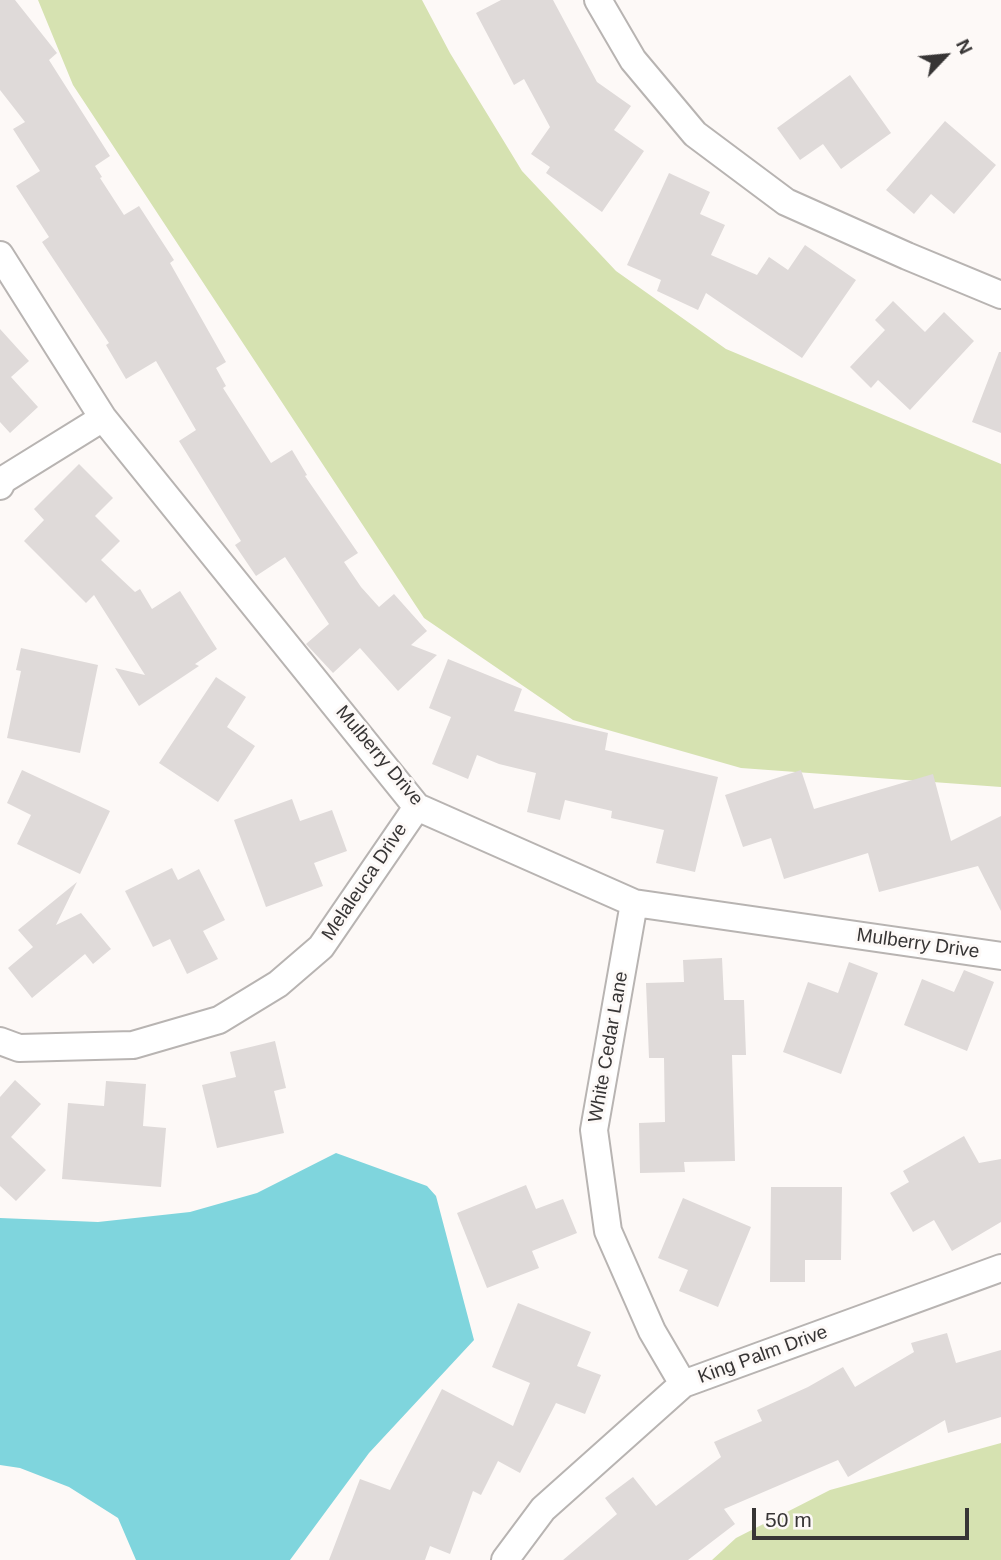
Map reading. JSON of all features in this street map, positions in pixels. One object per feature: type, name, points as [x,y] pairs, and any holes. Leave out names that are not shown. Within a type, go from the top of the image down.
[{"type":"street","points":[[598,0],[633,60],[695,134],[786,202],[1001,295]]},
{"type":"street","name":"Mulberry Drive","points":[[0,255],[103,418],[417,807],[634,903],[1001,956]]},
{"type":"street","points":[[0,486],[3,481],[103,418]]},
{"type":"street","name":"Melaleuca Drive","points":[[0,1041],[19,1048],[133,1045],[219,1020],[278,984],[321,947],[417,807]]},
{"type":"street","name":"White Cedar Lane","points":[[634,903],[594,1130],[608,1231],[652,1331],[683,1384]]},
{"type":"street","name":"King Palm Drive","points":[[505,1560],[543,1509],[683,1384],[1001,1268]]},
{"type":"green space","points":[[38,0],[422,0],[450,53],[522,171],[616,271],[726,349],[1001,464],[1001,787],[741,768],[573,720],[424,618],[73,85]]},
{"type":"green space","points":[[1001,1443],[1001,1560],[712,1560],[736,1538],[830,1490]]},
{"type":"water","points":[[336,1153],[427,1186],[436,1196],[474,1340],[369,1453],[290,1560],[136,1560],[118,1518],[69,1487],[20,1468],[0,1465],[0,1218],[98,1222],[190,1212],[257,1193]]},
{"type":"building","points":[[0,0],[15,0],[57,53],[49,60],[110,156],[95,166],[102,177],[100,178],[124,215],[139,206],[174,260],[170,263],[226,362],[216,368],[226,386],[223,388],[271,463],[292,450],[307,475],[305,476],[358,553],[344,562],[361,587],[379,607],[394,594],[427,631],[411,645],[437,655],[398,691],[360,648],[333,673],[306,644],[329,624],[285,557],[256,576],[235,545],[241,541],[179,441],[196,430],[156,361],[126,379],[106,345],[109,343],[42,242],[49,237],[16,186],[40,171],[13,129],[25,122],[0,90]]},
{"type":"building","points":[[501,0],[553,0],[597,82],[631,106],[614,130],[644,151],[602,212],[546,173],[550,167],[531,154],[550,127],[524,79],[514,85],[476,13]]},
{"type":"building","points":[[850,75],[891,133],[841,169],[823,144],[800,160],[777,128]]},
{"type":"building","points":[[945,121],[996,165],[954,214],[931,194],[914,214],[886,190]]},
{"type":"building","points":[[669,173],[710,192],[700,214],[725,225],[711,255],[757,275],[769,257],[788,270],[805,245],[856,280],[802,358],[706,293],[698,310],[657,291],[661,280],[627,265]]},
{"type":"building","points":[[893,301],[925,332],[944,312],[974,341],[910,410],[878,380],[871,388],[850,367],[885,330],[875,320]]},
{"type":"building","points":[[0,329],[29,361],[11,377],[38,407],[10,433],[0,422]]},
{"type":"building","points":[[1001,352],[1001,433],[972,422]]},
{"type":"building","points":[[79,464],[113,498],[95,516],[120,541],[101,560],[135,592],[140,589],[152,609],[180,591],[217,649],[195,664],[199,666],[139,706],[115,668],[145,675],[94,595],[86,603],[24,541],[44,520],[34,509]]},
{"type":"building","points":[[21,648],[98,665],[80,753],[7,738],[21,671],[16,670]]},
{"type":"building","points":[[448,659],[522,689],[514,711],[608,733],[605,750],[718,777],[695,872],[656,863],[664,830],[611,818],[612,811],[565,800],[560,820],[527,812],[536,773],[499,764],[477,755],[468,779],[432,764],[451,717],[429,708]]},
{"type":"building","points":[[216,677],[246,697],[227,727],[255,746],[218,802],[159,763]]},
{"type":"building","points":[[22,770],[110,811],[80,874],[17,844],[31,815],[7,803]]},
{"type":"building","points":[[801,770],[814,809],[933,774],[951,841],[1001,816],[1001,911],[978,866],[879,892],[868,853],[784,879],[771,838],[743,847],[725,795]]},
{"type":"building","points":[[292,799],[300,821],[332,810],[347,851],[314,863],[323,886],[266,907],[234,820]]},
{"type":"building","points":[[172,868],[178,880],[199,869],[225,920],[203,931],[218,959],[187,974],[170,939],[153,947],[125,891]]},
{"type":"building","points":[[77,882],[56,925],[81,913],[111,949],[93,964],[85,954],[32,998],[8,968],[33,947],[18,930]]},
{"type":"building","points":[[722,958],[724,1000],[744,1000],[746,1055],[732,1055],[735,1161],[684,1162],[685,1172],[640,1173],[639,1123],[665,1122],[664,1058],[649,1058],[646,983],[684,982],[683,960]]},
{"type":"building","points":[[849,962],[878,973],[841,1074],[783,1052],[808,982],[838,993]]},
{"type":"building","points":[[964,970],[994,982],[967,1051],[904,1025],[922,979],[954,992]]},
{"type":"building","points":[[275,1041],[286,1088],[274,1091],[284,1133],[217,1148],[202,1085],[236,1077],[230,1052]]},
{"type":"building","points":[[15,1080],[41,1104],[11,1137],[46,1170],[16,1201],[0,1186],[0,1097]]},
{"type":"building","points":[[106,1081],[146,1084],[143,1126],[166,1128],[161,1187],[62,1179],[68,1103],[104,1106]]},
{"type":"building","points":[[964,1136],[979,1163],[1001,1159],[1001,1222],[952,1251],[934,1220],[913,1232],[890,1193],[909,1182],[903,1171]]},
{"type":"building","points":[[526,1185],[536,1209],[563,1199],[577,1233],[532,1251],[539,1268],[487,1288],[457,1213]]},
{"type":"building","points":[[771,1187],[842,1187],[841,1260],[805,1260],[805,1282],[770,1282]]},
{"type":"building","points":[[683,1198],[751,1227],[718,1307],[679,1291],[688,1270],[658,1258]]},
{"type":"building","points":[[518,1303],[591,1332],[577,1366],[601,1375],[585,1414],[556,1403],[520,1473],[498,1461],[481,1495],[473,1491],[450,1554],[430,1546],[425,1560],[329,1560],[360,1479],[390,1490],[442,1389],[513,1426],[530,1383],[492,1367]]},
{"type":"building","points":[[947,1333],[956,1363],[1001,1350],[1001,1417],[948,1433],[945,1420],[848,1477],[838,1460],[724,1509],[735,1524],[688,1560],[563,1560],[617,1514],[605,1498],[633,1477],[656,1506],[721,1457],[714,1442],[762,1421],[757,1410],[808,1387],[843,1367],[855,1387],[914,1352],[911,1343]]}]
